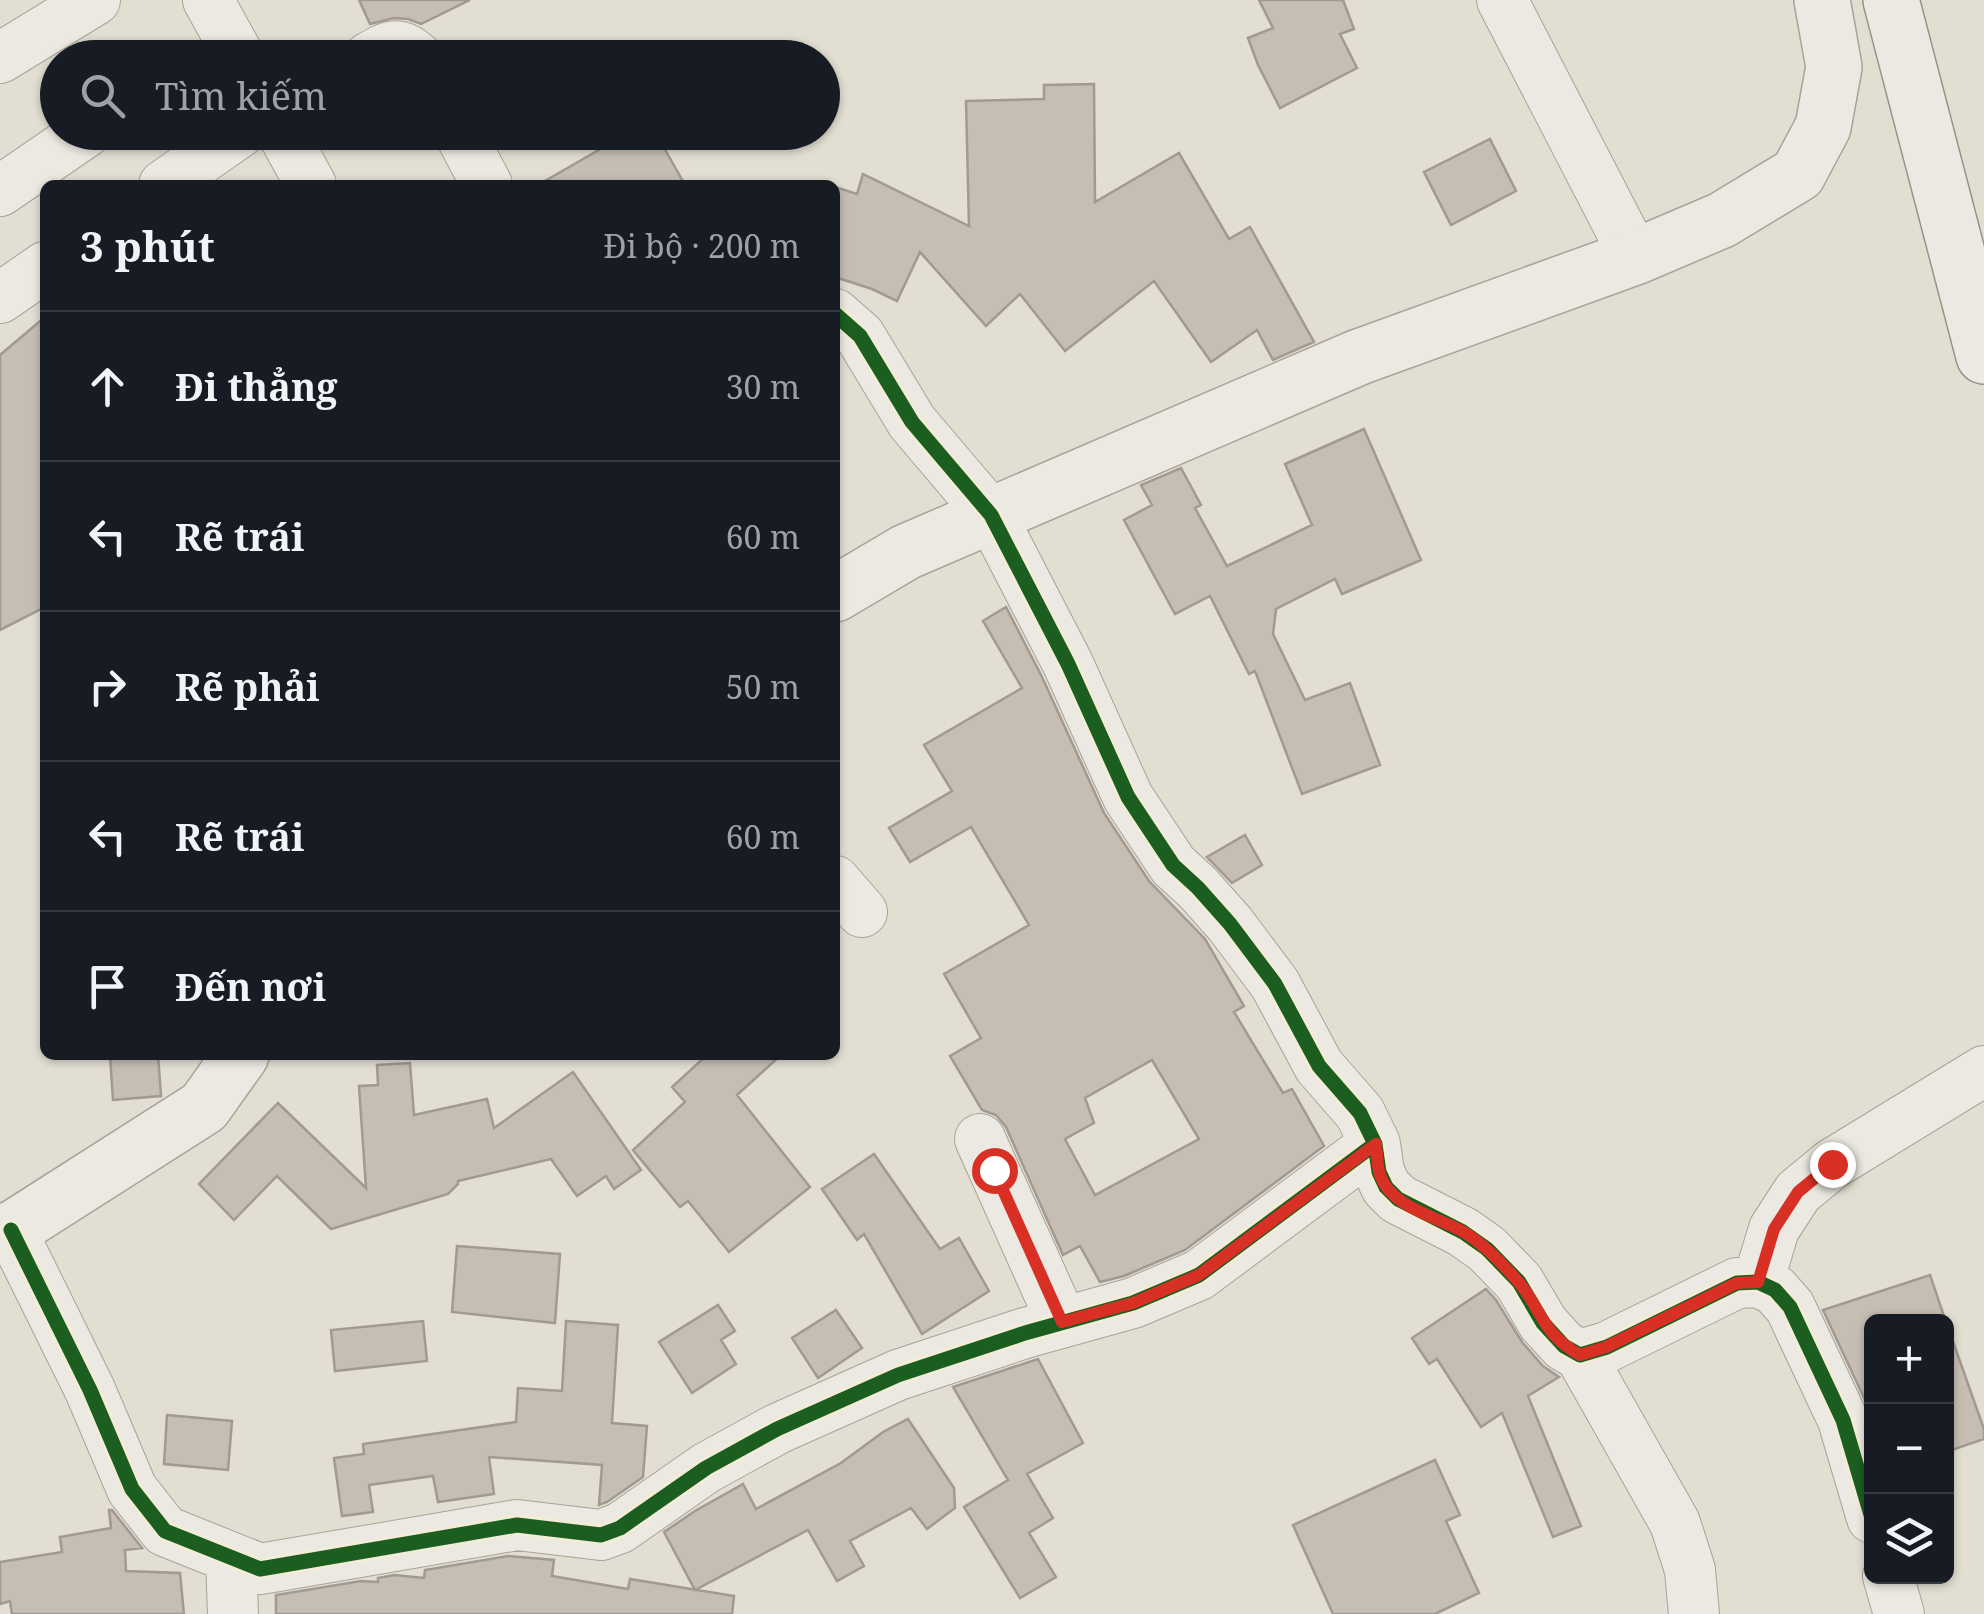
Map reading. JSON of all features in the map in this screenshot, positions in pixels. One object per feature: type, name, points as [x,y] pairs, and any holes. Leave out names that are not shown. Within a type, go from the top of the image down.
[{"type":"street","points":[[0,58],[95,0]]},
{"type":"street","points":[[208,0],[230,40]]},
{"type":"street","points":[[1502,0],[1635,257]]},
{"type":"street","points":[[840,591],[906,552],[1359,357],[1635,257],[1722,220],[1798,174],[1823,127],[1834,67],[1822,0]]},
{"type":"street","points":[[1891,0],[1984,356]]},
{"type":"street","points":[[0,192],[60,150]]},
{"type":"street","points":[[171,180],[214,150]]},
{"type":"street","points":[[292,150],[307,180]]},
{"type":"street","points":[[469,150],[484,180]]},
{"type":"street","points":[[0,298],[40,270]]},
{"type":"street","points":[[840,318],[860,336],[912,422],[990,516],[1068,664],[1128,797],[1173,865],[1230,924],[1275,984],[1319,1066],[1360,1113],[1376,1144],[1379,1172],[1386,1187],[1398,1199],[1463,1232],[1487,1249],[1520,1282],[1543,1322],[1564,1346],[1580,1355],[1676,1523],[1690,1570],[1694,1614]]},
{"type":"street","points":[[237,1060],[204,1107],[6,1230],[90,1390],[132,1489],[165,1531],[260,1569],[517,1525],[601,1535],[620,1528],[706,1468],[777,1429],[898,1375],[1133,1303],[1199,1275],[1376,1144]]},
{"type":"street","points":[[1758,1282],[1774,1229],[1798,1192],[1832,1164],[1984,1071]]},
{"type":"street","points":[[980,1139],[1062,1322]]},
{"type":"street","points":[[1580,1355],[1637,1334],[1737,1283],[1758,1282],[1775,1290],[1790,1307],[1843,1420],[1865,1494]]},
{"type":"street","points":[[231,1559],[233,1614]]},
{"type":"street","points":[[1890,1584],[1899,1614]]},
{"type":"building","points":[[359,0],[470,0],[421,24],[394,18],[370,24]]},
{"type":"building","points":[[1259,0],[1343,0],[1354,29],[1340,34],[1357,68],[1280,108],[1248,38],[1273,28]]},
{"type":"building","points":[[1094,84],[1095,202],[1179,153],[1229,239],[1250,227],[1314,342],[1273,360],[1257,330],[1211,362],[1154,281],[1065,351],[1020,294],[986,326],[920,252],[897,301],[840,279],[840,189],[857,194],[863,174],[969,226],[966,101],[1044,99],[1044,85]]},
{"type":"building","points":[[1490,139],[1516,191],[1451,225],[1424,172]]},
{"type":"building","points":[[599,150],[665,150],[682,180],[547,180]]},
{"type":"building","points":[[40,321],[40,610],[0,630],[0,355]]},
{"type":"building","points":[[1364,429],[1421,560],[1342,594],[1335,579],[1276,609],[1273,634],[1305,700],[1350,683],[1380,765],[1302,794],[1255,671],[1249,674],[1210,596],[1175,614],[1124,520],[1152,505],[1141,485],[1181,468],[1201,505],[1195,508],[1227,566],[1312,525],[1285,464]]},
{"type":"building","points":[[1006,607],[1104,813],[1149,881],[1205,939],[1244,1006],[1234,1012],[1283,1093],[1292,1089],[1324,1146],[1185,1250],[1100,1282],[1080,1246],[1063,1255],[1006,1127],[996,1115],[982,1110],[950,1056],[981,1038],[944,974],[1029,925],[971,827],[910,862],[889,828],[952,791],[924,745],[1022,688],[983,621]],"holes":[[[1152,1060],[1199,1139],[1095,1195],[1065,1139],[1094,1123],[1085,1098]]]},
{"type":"building","points":[[1245,835],[1262,865],[1232,883],[1207,857]]},
{"type":"building","points":[[110,1060],[158,1060],[161,1096],[113,1100]]},
{"type":"building","points":[[702,1060],[776,1060],[737,1095],[810,1187],[729,1252],[688,1201],[680,1207],[633,1150],[685,1102],[672,1087]]},
{"type":"building","points":[[410,1063],[414,1115],[487,1099],[494,1128],[573,1072],[641,1170],[614,1189],[606,1176],[577,1196],[551,1159],[458,1181],[448,1194],[331,1229],[277,1176],[234,1220],[199,1184],[278,1103],[366,1188],[359,1086],[378,1085],[377,1065]]},
{"type":"building","points":[[874,1154],[940,1249],[959,1238],[989,1291],[922,1334],[864,1234],[857,1240],[822,1189]]},
{"type":"building","points":[[457,1246],[560,1254],[555,1323],[452,1312]]},
{"type":"building","points":[[1930,1275],[1943,1314],[1864,1314],[1864,1398],[1823,1310]]},
{"type":"building","points":[[1486,1289],[1522,1342],[1543,1366],[1559,1377],[1528,1396],[1581,1526],[1553,1537],[1502,1413],[1481,1427],[1437,1359],[1429,1364],[1412,1338]]},
{"type":"building","points":[[718,1305],[735,1331],[721,1340],[736,1364],[692,1393],[659,1342]]},
{"type":"building","points":[[836,1310],[862,1348],[818,1378],[792,1338]]},
{"type":"building","points":[[423,1321],[427,1361],[335,1371],[331,1330]]},
{"type":"building","points":[[566,1321],[618,1325],[612,1423],[647,1426],[643,1477],[599,1505],[602,1465],[489,1457],[494,1494],[438,1502],[433,1476],[369,1485],[373,1512],[342,1516],[334,1458],[364,1454],[363,1444],[516,1422],[518,1388],[562,1391]]},
{"type":"building","points":[[1954,1344],[1984,1429],[1984,1439],[1954,1449]]},
{"type":"building","points":[[1038,1359],[1083,1443],[1027,1474],[1053,1518],[1029,1533],[1056,1577],[1020,1598],[964,1507],[1008,1480],[953,1387]]},
{"type":"building","points":[[167,1415],[232,1421],[228,1470],[164,1464]]},
{"type":"building","points":[[908,1419],[954,1488],[955,1508],[927,1529],[911,1508],[850,1541],[864,1566],[837,1581],[808,1530],[695,1590],[664,1532],[743,1484],[756,1509],[841,1463]]},
{"type":"building","points":[[1435,1460],[1460,1515],[1446,1521],[1479,1593],[1435,1614],[1333,1614],[1293,1525]]},
{"type":"building","points":[[109,1510],[142,1548],[125,1550],[126,1571],[180,1573],[184,1614],[12,1614],[10,1601],[0,1604],[0,1562],[62,1552],[60,1537],[111,1528]]},
{"type":"building","points":[[508,1556],[554,1560],[552,1576],[628,1589],[630,1579],[734,1596],[732,1614],[276,1614],[276,1595],[361,1581],[378,1582],[378,1578],[394,1575],[424,1578],[425,1570]]},
{"type":"cycle path","points":[[840,318],[860,336],[912,422],[991,515],[1068,664],[1128,797],[1173,865],[1230,924],[1275,984],[1319,1066],[1360,1113],[1375,1144],[1379,1172],[1386,1187],[1398,1199],[1463,1232],[1487,1249],[1519,1282],[1543,1323],[1564,1346],[1580,1355],[1607,1347],[1737,1283],[1758,1282],[1775,1290],[1790,1307],[1843,1420],[1865,1494]]},
{"type":"cycle path","points":[[11,1230],[90,1390],[132,1489],[165,1531],[260,1569],[517,1525],[601,1535],[620,1528],[706,1468],[777,1429],[898,1375],[1133,1303],[1199,1275],[1375,1144]]},
{"type":"route","points":[[994,1170],[1062,1322],[1133,1303],[1199,1275],[1376,1144],[1379,1172],[1386,1187],[1398,1199],[1463,1232],[1487,1249],[1520,1282],[1543,1322],[1564,1346],[1580,1355],[1652,1326],[1737,1283],[1758,1282],[1774,1229],[1798,1192],[1832,1164]]}]
